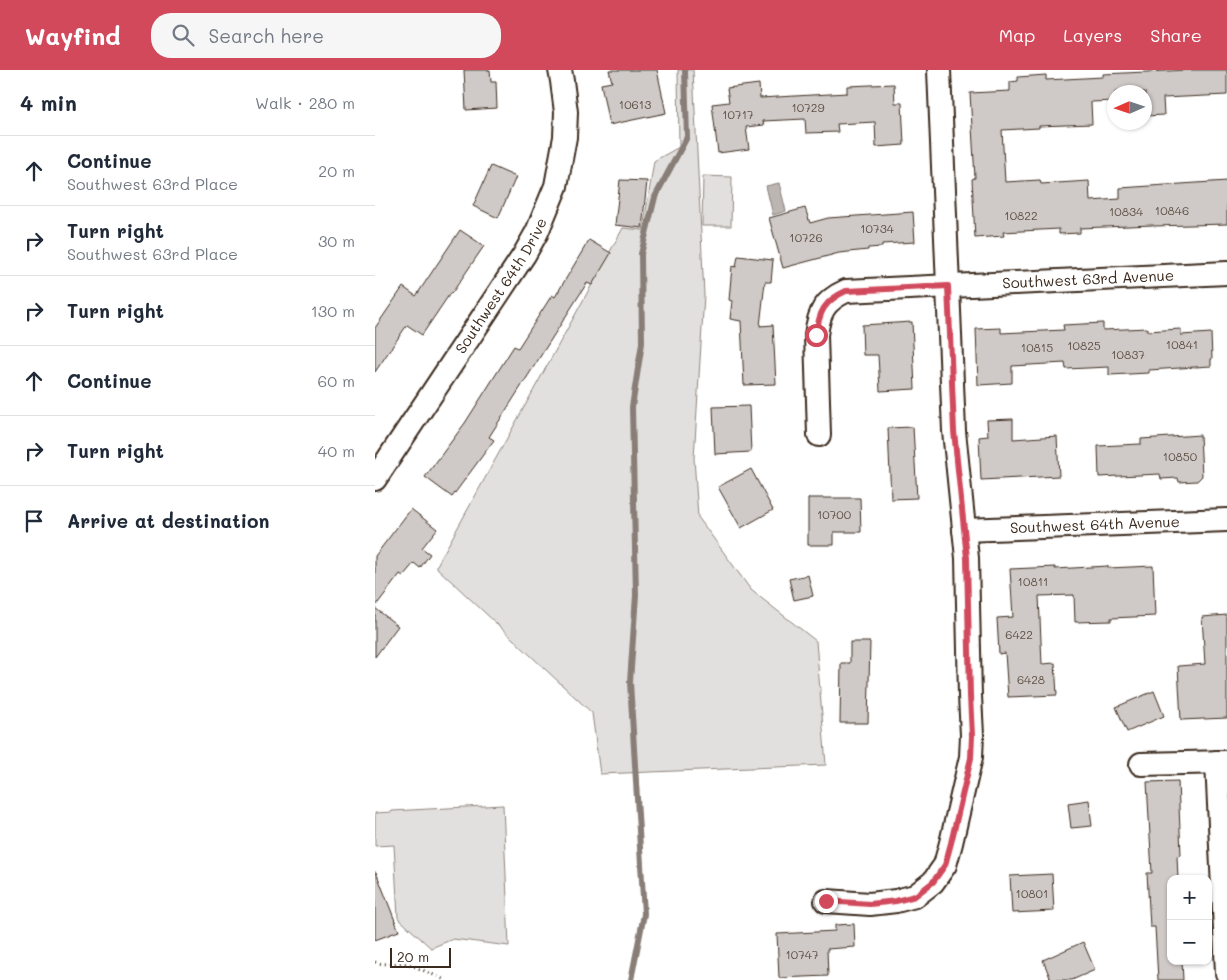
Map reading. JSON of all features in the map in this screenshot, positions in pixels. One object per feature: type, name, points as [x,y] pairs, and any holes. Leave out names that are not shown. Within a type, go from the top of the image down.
[{"type":"street","name":"Southwest 64th Drive","points":[[375,479],[524,255],[537,232],[556,186],[565,137],[566,112],[563,80],[560,70]]},
{"type":"street","points":[[826,901],[870,904],[896,901],[915,896],[933,882],[945,865],[971,758],[967,558],[954,431],[939,70]]},
{"type":"street","name":"Southwest 63rd Avenue","points":[[819,435],[816,335],[818,320],[825,305],[835,296],[846,291],[1227,273]]},
{"type":"street","name":"Southwest 64th Avenue","points":[[965,530],[1227,520]]},
{"type":"street","points":[[1141,764],[1222,762],[1227,973]]},
{"type":"path","points":[[375,962],[383,964],[409,964],[445,980]]},
{"type":"shaded area","points":[[678,70],[693,70],[704,295],[694,458],[698,517],[751,590],[816,641],[826,765],[600,774],[592,713],[436,567],[623,228],[643,230],[654,161],[679,147]]},
{"type":"shaded area","points":[[703,176],[732,177],[731,226],[702,226]]},
{"type":"shaded area","points":[[779,183],[786,211],[773,215],[766,186]]},
{"type":"shaded area","points":[[503,805],[509,946],[453,939],[431,948],[398,918],[394,845],[375,846],[375,813]]},
{"type":"building","points":[[464,70],[490,70],[491,82],[496,82],[497,108],[466,110]]},
{"type":"building","points":[[609,70],[657,70],[666,113],[609,125],[601,84],[612,82]]},
{"type":"building","points":[[1227,70],[1227,95],[1163,98],[1164,115],[1152,116],[1152,85],[1107,85],[1107,101],[1091,102],[1092,124],[1039,126],[1039,128],[1002,130],[1005,182],[1040,180],[1041,184],[1089,181],[1090,201],[1120,199],[1120,188],[1227,181],[1227,224],[1080,228],[1080,233],[1059,234],[1059,229],[1003,232],[1004,236],[975,238],[972,179],[975,178],[970,93],[1010,91],[1010,82],[1018,81],[1018,77],[1046,75],[1046,80],[1103,77],[1103,74]]},
{"type":"building","points":[[759,84],[760,98],[847,93],[847,86],[894,84],[895,103],[902,103],[904,145],[876,147],[875,122],[837,124],[838,132],[806,133],[805,119],[763,121],[764,125],[746,127],[749,149],[718,153],[712,104],[729,102],[727,88]]},
{"type":"building","points":[[491,166],[516,177],[498,218],[473,206]]},
{"type":"building","points":[[620,180],[647,181],[642,228],[615,225]]},
{"type":"building","points":[[805,208],[810,223],[828,218],[913,212],[915,242],[882,244],[882,247],[839,253],[783,268],[769,218]]},
{"type":"building","points":[[460,230],[484,246],[422,335],[407,325],[375,372],[375,328],[403,287],[416,296]]},
{"type":"building","points":[[589,240],[611,253],[592,285],[587,283],[489,437],[494,440],[452,497],[425,477],[465,423],[514,346],[518,348],[552,295],[555,297]]},
{"type":"building","points":[[738,256],[773,260],[771,282],[765,282],[760,326],[773,325],[776,384],[744,385],[741,321],[730,319],[732,301],[729,300],[732,266],[736,267]]},
{"type":"building","points":[[912,322],[915,389],[880,391],[878,355],[863,355],[862,325]]},
{"type":"building","points":[[1103,323],[1103,330],[1147,328],[1147,331],[1181,329],[1181,335],[1211,333],[1211,366],[1149,370],[1149,373],[1109,375],[1109,367],[1066,369],[1065,363],[1012,366],[1012,383],[978,385],[976,329],[1001,328],[1001,333],[1064,330],[1063,325]]},
{"type":"building","points":[[749,406],[751,452],[715,454],[713,407]]},
{"type":"building","points":[[1013,419],[1013,439],[1057,436],[1059,476],[981,480],[979,437],[988,436],[987,420]]},
{"type":"building","points":[[913,427],[917,498],[891,499],[888,428]]},
{"type":"building","points":[[1200,435],[1202,476],[1197,481],[1179,482],[1178,478],[1161,479],[1160,474],[1099,477],[1098,446],[1141,444],[1141,439]]},
{"type":"building","points":[[751,469],[773,510],[741,528],[718,487]]},
{"type":"building","points":[[808,498],[860,498],[861,532],[834,532],[834,545],[808,545]]},
{"type":"building","points":[[411,509],[437,529],[422,548],[430,554],[420,568],[414,563],[403,576],[400,574],[375,607],[375,556]]},
{"type":"building","points":[[1108,566],[1108,568],[1153,566],[1155,616],[1111,618],[1111,621],[1075,622],[1074,595],[1039,596],[1042,664],[1055,663],[1057,695],[1008,697],[1005,653],[999,654],[997,618],[1013,617],[1010,569]]},
{"type":"building","points":[[808,575],[813,596],[794,600],[789,579]]},
{"type":"building","points":[[375,608],[398,626],[375,657]]},
{"type":"building","points":[[1227,615],[1227,718],[1181,720],[1178,666],[1205,664],[1202,617]]},
{"type":"building","points":[[850,642],[870,642],[868,723],[840,723],[841,663],[850,663]]},
{"type":"building","points":[[1154,691],[1164,716],[1127,732],[1116,707]]},
{"type":"building","points":[[1178,781],[1181,855],[1177,856],[1178,875],[1167,875],[1167,965],[1182,965],[1183,980],[1158,980],[1155,927],[1150,927],[1147,873],[1152,873],[1147,782]]},
{"type":"building","points":[[1089,800],[1092,826],[1071,828],[1068,803]]},
{"type":"building","points":[[375,872],[399,931],[375,940]]},
{"type":"building","points":[[1052,874],[1054,911],[1012,913],[1010,876]]},
{"type":"building","points":[[854,924],[855,947],[827,949],[828,976],[779,978],[777,934],[835,931],[835,925]]},
{"type":"building","points":[[1083,942],[1095,970],[1072,980],[1051,980],[1043,960]]},
{"type":"waterway","points":[[631,980],[644,914],[630,682],[636,595],[632,407],[642,343],[641,254],[655,197],[687,137],[685,70]]},
{"type":"route","points":[[816,335],[818,320],[825,305],[835,296],[846,291],[948,286],[954,431],[967,558],[972,736],[971,758],[951,843],[945,865],[933,882],[915,896],[896,901],[870,904],[826,901]]}]
